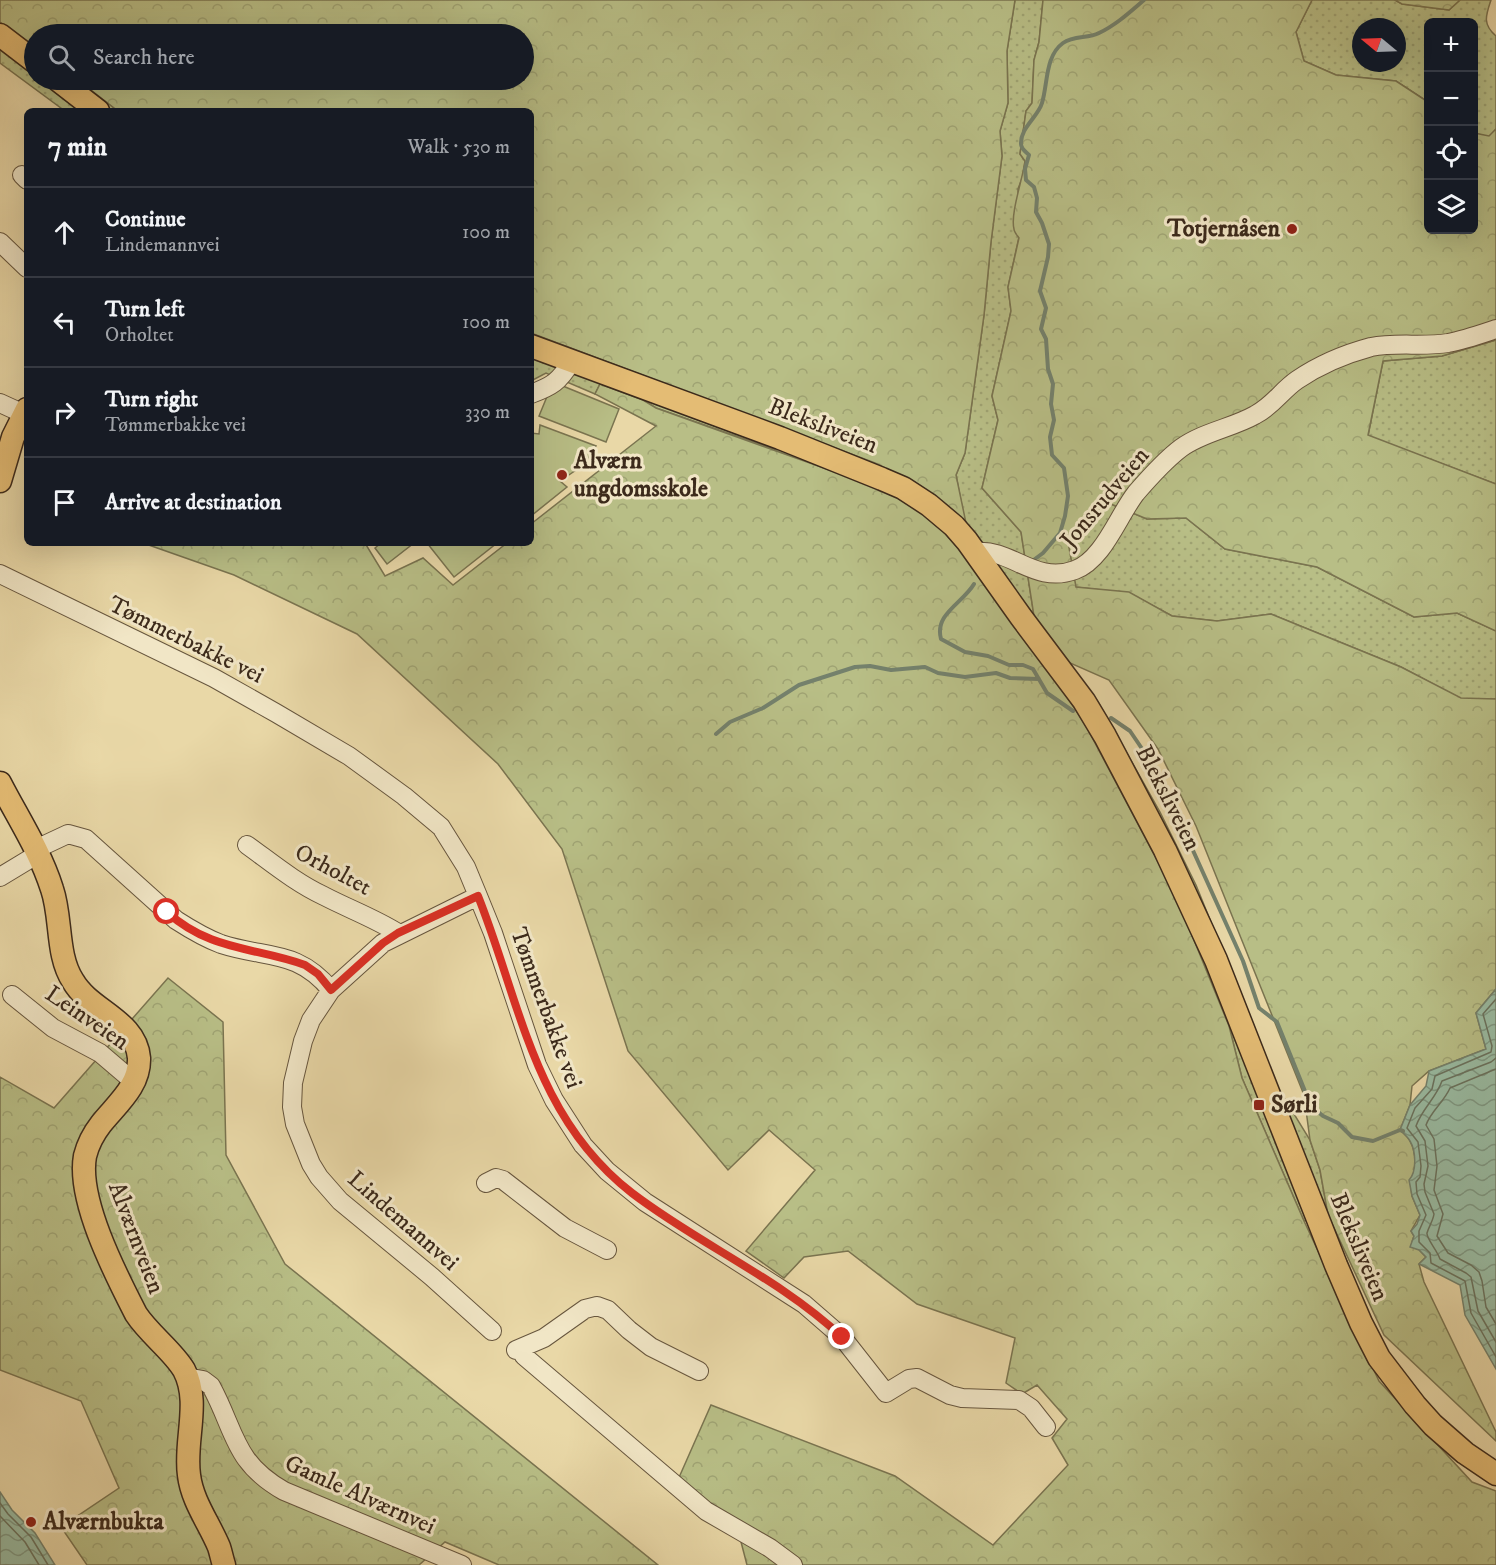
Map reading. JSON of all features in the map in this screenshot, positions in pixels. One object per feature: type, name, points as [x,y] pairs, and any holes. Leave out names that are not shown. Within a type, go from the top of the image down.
[{"type":"main road","points":[[0,35],[24,53]]},
{"type":"main road","points":[[71,90],[94,108]]},
{"type":"main road","name":"Bleksliveien","points":[[534,347],[780,438],[893,483],[941,514],[975,552],[1084,701],[1165,850],[1215,960],[1336,1265],[1379,1358],[1408,1397],[1433,1425],[1465,1453],[1496,1474]]},
{"type":"main road","points":[[0,481],[13,437],[24,413]]},
{"type":"main road","name":"Alværnveien","points":[[0,783],[37,852],[55,898],[64,962],[70,976],[86,998],[121,1024],[137,1048],[139,1059],[134,1082],[124,1098],[99,1126],[89,1144],[84,1166],[87,1192],[102,1238],[136,1314],[143,1325],[182,1367],[186,1377],[191,1406],[189,1476],[194,1494],[219,1548],[224,1565]]},
{"type":"street","points":[[0,242],[24,265]]},
{"type":"street","name":"Jonsrudveien","points":[[975,552],[988,550],[1043,573],[1077,570],[1094,556],[1136,494],[1181,448],[1253,416],[1271,405],[1295,381],[1326,363],[1374,347],[1447,343],[1496,329]]},
{"type":"street","points":[[534,393],[553,385],[571,362]]},
{"type":"street","points":[[0,403],[24,411]]},
{"type":"street","name":"Tømmerbakke vei","points":[[0,574],[214,678],[350,756],[404,796],[441,827],[465,867],[493,933],[537,1065],[573,1131],[607,1171],[631,1192],[661,1213],[804,1304],[842,1337],[886,1393],[909,1379],[917,1378],[962,1398],[1018,1400],[1026,1404],[1046,1427]]},
{"type":"street","points":[[0,877],[68,834],[86,838],[176,920],[190,929],[222,944],[305,965],[318,974],[331,990],[383,943],[398,933],[478,896]]},
{"type":"street","name":"Orholtet","points":[[247,845],[323,896],[377,920],[398,933]]},
{"type":"street","name":"Lindemannvei","points":[[331,990],[311,1020],[303,1041],[293,1083],[292,1107],[311,1164],[340,1202],[432,1277],[492,1330]]},
{"type":"street","name":"Leinveien","points":[[12,995],[53,1028],[100,1053],[134,1082]]},
{"type":"street","points":[[486,1183],[496,1178],[503,1180],[565,1227],[607,1250]]},
{"type":"street","points":[[699,1371],[651,1347],[608,1310],[597,1306],[585,1309],[520,1353],[698,1504],[793,1565]]},
{"type":"street","name":"Gamle Alværnvei","points":[[186,1377],[202,1380],[211,1386],[238,1448],[250,1465],[269,1482],[284,1491],[462,1565]]},
{"type":"green space","points":[[0,0],[1015,0],[1007,51],[1008,103],[1000,131],[1002,156],[984,315],[965,453],[956,475],[966,523],[923,489],[875,463],[534,334],[534,108],[114,108],[91,90],[534,90],[534,24],[24,24],[24,39],[0,22]]},
{"type":"green space","points":[[1015,0],[1043,0],[1039,42],[1034,60],[1032,103],[1026,111],[1020,154],[1025,161],[1018,189],[1019,237],[1008,287],[1011,311],[992,396],[998,420],[982,488],[1021,532],[1034,616],[1098,702],[1160,812],[1196,885],[1278,1088],[1310,1140],[1320,1170],[1328,1215],[1304,1221],[1242,1078],[1229,1026],[1061,687],[1016,629],[965,556],[773,449],[656,408],[643,400],[600,384],[595,394],[546,373],[534,379],[534,334],[875,463],[923,489],[965,522],[956,475],[965,453],[984,315],[1002,156],[1000,131],[1008,103],[1007,51]]},
{"type":"green space","points":[[1043,0],[1312,0],[1296,32],[1304,61],[1336,75],[1396,81],[1424,99],[1424,234],[1478,234],[1478,134],[1489,136],[1496,129],[1496,340],[1442,356],[1383,361],[1368,435],[1496,484],[1496,631],[1457,613],[1414,617],[1317,567],[1225,549],[1186,518],[1147,519],[1106,502],[1068,542],[1076,587],[1129,592],[1172,616],[1217,621],[1271,614],[1401,667],[1461,698],[1496,699],[1496,989],[1476,1013],[1486,1049],[1429,1071],[1412,1086],[1410,1105],[1400,1130],[1410,1141],[1414,1156],[1415,1167],[1410,1180],[1412,1196],[1420,1215],[1411,1231],[1414,1236],[1412,1242],[1426,1257],[1419,1264],[1424,1282],[1496,1432],[1496,1441],[1384,1335],[1328,1215],[1320,1170],[1310,1140],[1304,1095],[1196,826],[1158,749],[1109,680],[1070,663],[1034,616],[1021,532],[982,488],[998,420],[992,396],[1011,311],[1008,287],[1019,238],[1014,230],[1013,222],[1025,161],[1020,154],[1026,111],[1032,103],[1034,60],[1039,42]]},
{"type":"green space","points":[[1312,0],[1395,0],[1402,4],[1449,10],[1460,0],[1491,0],[1486,19],[1496,36],[1496,129],[1489,137],[1478,134],[1478,18],[1424,18],[1424,99],[1396,81],[1336,75],[1304,61],[1296,32]]},
{"type":"green space","points":[[1395,0],[1460,0],[1449,10],[1402,4]]},
{"type":"green space","points":[[0,22],[24,39],[24,81],[0,63]]},
{"type":"green space","points":[[37,90],[91,90],[114,108],[61,108]]},
{"type":"green space","points":[[1496,340],[1496,484],[1368,436],[1383,361],[1442,356]]},
{"type":"green space","points":[[553,382],[619,409],[606,442],[539,416]]},
{"type":"green space","points":[[600,384],[643,400],[656,408],[877,487],[913,506],[942,530],[965,556],[1016,629],[1061,687],[1086,726],[1176,896],[1229,1026],[1242,1078],[1304,1221],[1379,1381],[1472,1482],[1496,1491],[1496,1565],[747,1565],[740,1538],[677,1482],[711,1405],[895,1476],[993,1545],[1068,1465],[1052,1438],[1067,1419],[1037,1385],[1022,1394],[1006,1383],[1015,1338],[917,1304],[848,1251],[804,1257],[784,1278],[746,1251],[815,1170],[769,1130],[728,1170],[628,1051],[562,849],[498,764],[357,634],[234,575],[152,546],[367,546],[385,576],[423,558],[453,585],[503,546],[534,546],[534,522],[656,426],[595,394]]},
{"type":"green space","points":[[540,425],[596,446],[585,464],[560,481],[567,487],[534,514],[534,433],[539,434]]},
{"type":"green space","points":[[1106,502],[1147,519],[1186,518],[1225,549],[1317,567],[1414,617],[1457,613],[1496,631],[1496,699],[1461,699],[1401,667],[1271,614],[1217,621],[1172,616],[1129,593],[1075,587],[1068,541]]},
{"type":"green space","points":[[377,546],[410,546],[387,564],[375,548]]},
{"type":"green space","points":[[429,546],[493,546],[454,577]]},
{"type":"green space","points":[[168,978],[223,1022],[226,1155],[285,1264],[658,1565],[499,1565],[445,1542],[419,1565],[87,1565],[61,1527],[119,1488],[81,1401],[0,1370],[0,1077],[54,1108]]},
{"type":"water","points":[[1496,989],[1496,1369],[1465,1315],[1460,1285],[1419,1264],[1426,1257],[1419,1250],[1410,1247],[1414,1236],[1411,1231],[1420,1215],[1412,1196],[1409,1180],[1415,1161],[1414,1150],[1400,1130],[1410,1105],[1426,1086],[1429,1071],[1486,1049],[1476,1013]]},
{"type":"water","points":[[0,1492],[12,1510],[35,1533],[55,1565],[0,1565]]},
{"type":"waterway","points":[[1031,562],[1043,553],[1060,533],[1068,496],[1064,468],[1052,455],[1050,437],[1054,420],[1051,404],[1053,384],[1048,369],[1046,339],[1041,329],[1046,308],[1040,291],[1049,244],[1036,212],[1037,198],[1034,187],[1026,180],[1025,169],[1029,155],[1022,147],[1021,138],[1040,108],[1050,62],[1057,48],[1067,41],[1095,35],[1105,30],[1144,0]]},
{"type":"waterway","points":[[974,584],[945,616],[940,630],[941,639],[965,652],[988,656],[1009,665],[1023,665],[1033,669],[1047,693],[1073,711]]},
{"type":"waterway","points":[[716,734],[730,722],[763,708],[799,685],[855,667],[870,666],[891,670],[925,667],[938,673],[965,677],[996,673],[1010,678],[1039,679]]},
{"type":"waterway","points":[[1111,718],[1130,731],[1149,759],[1167,793],[1243,961],[1259,1008],[1277,1022],[1311,1106],[1323,1116],[1338,1123],[1352,1137],[1373,1141],[1400,1130],[1403,1131]]},
{"type":"place","name":"Totjernåsen","points":[[1292,229]]},
{"type":"place","name":"Alværn ungdomsskole","points":[[562,475]]},
{"type":"place","name":"Sørli","points":[[1259,1105]]},
{"type":"place","name":"Alværnbukta","points":[[31,1522]]},
{"type":"route","points":[[167,912],[190,929],[211,940],[305,965],[318,974],[331,990],[383,943],[398,933],[478,896],[493,933],[537,1065],[563,1116],[583,1145],[631,1192],[792,1295],[842,1337]]}]
